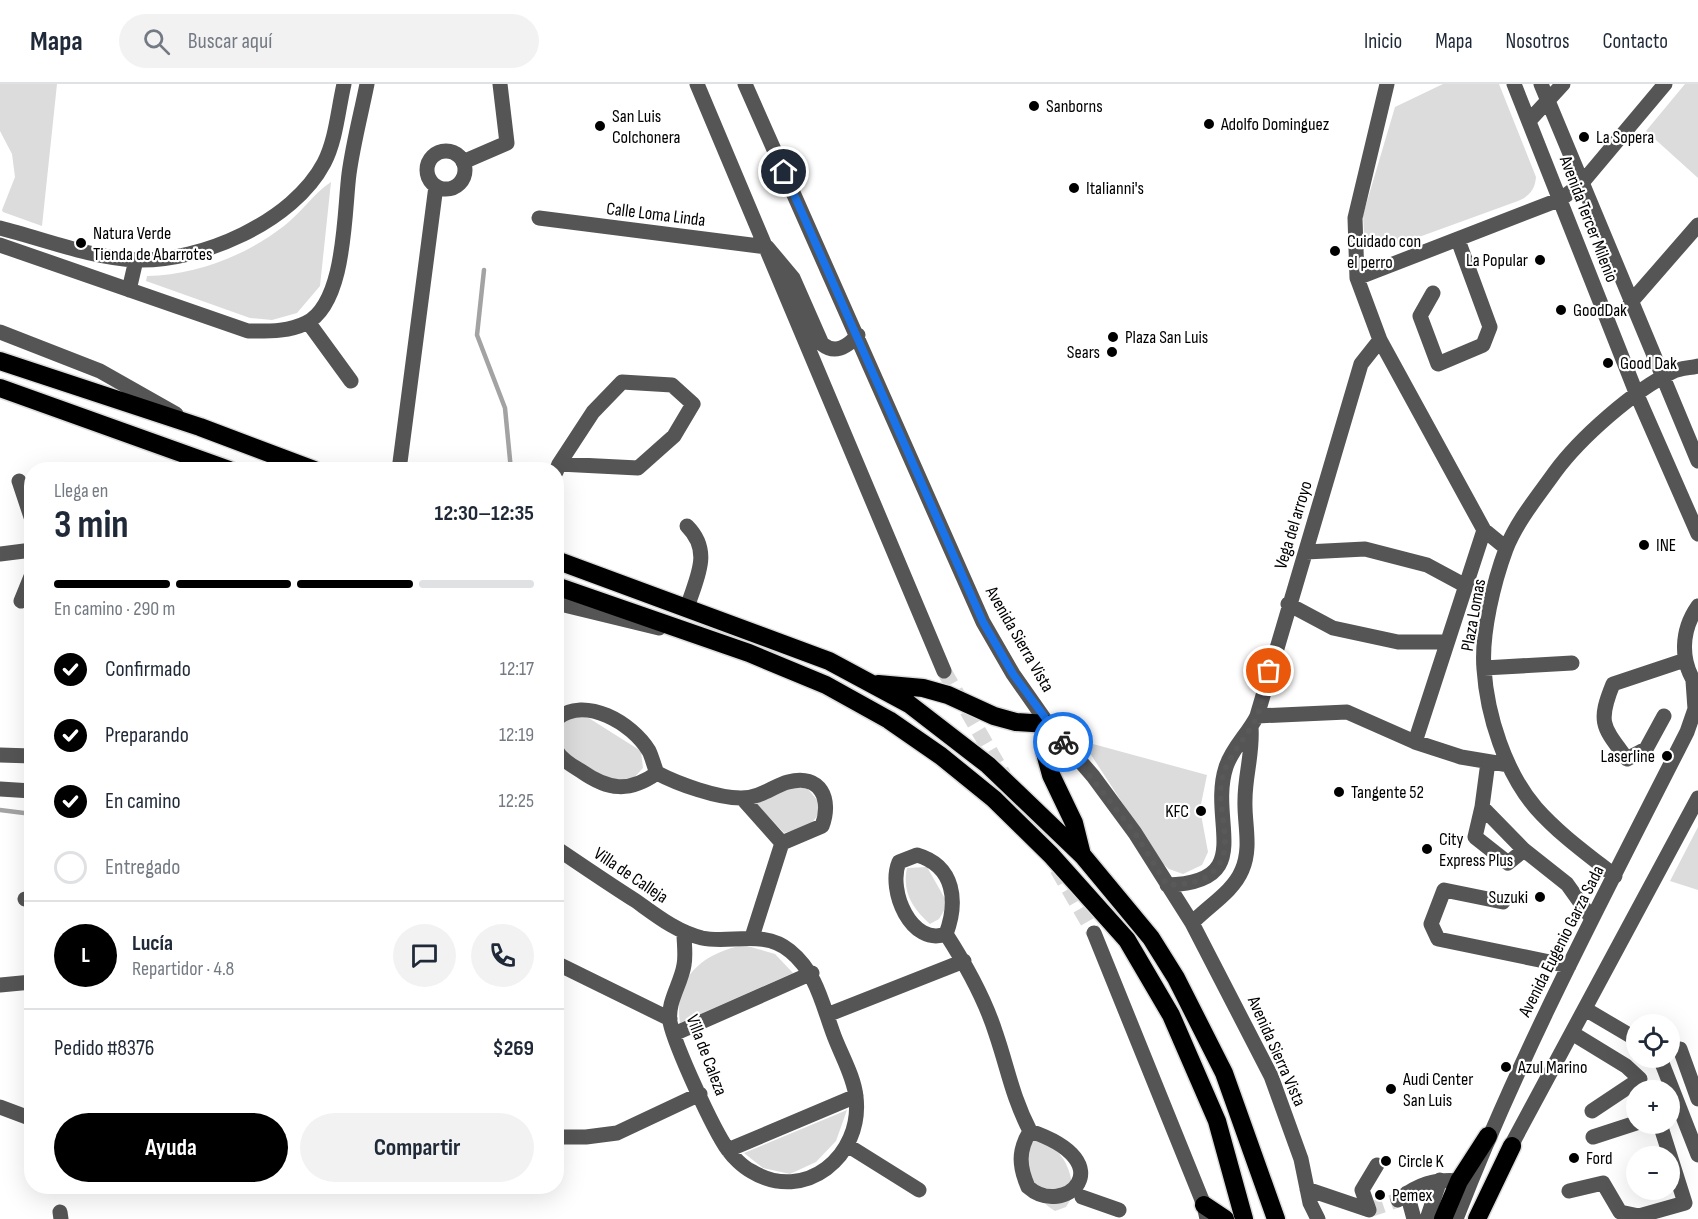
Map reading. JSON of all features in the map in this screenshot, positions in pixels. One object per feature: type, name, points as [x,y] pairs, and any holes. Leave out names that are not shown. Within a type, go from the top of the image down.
[{"type":"highway","points":[[0,361],[200,427],[293,462]]},
{"type":"highway","points":[[0,388],[207,462]]},
{"type":"highway","points":[[564,563],[829,661],[909,704],[988,765],[1083,856],[1151,938],[1200,1021],[1224,1073],[1276,1219]]},
{"type":"highway","points":[[564,589],[749,652],[826,685],[889,720],[941,756],[994,799],[1051,855],[1127,940],[1171,1015],[1217,1121],[1244,1219]]},
{"type":"highway","points":[[871,684],[923,688],[956,698],[994,716],[1016,722],[1048,724],[1046,753],[1051,775],[1074,823],[1083,856]]},
{"type":"highway","points":[[1443,1219],[1459,1182],[1488,1136]]},
{"type":"highway","points":[[1477,1219],[1512,1146]]},
{"type":"highway","points":[[1205,1212],[1225,1219]]},
{"type":"street","points":[[0,228],[106,256],[136,260],[165,260],[214,248],[251,231],[280,211],[305,188],[324,164],[332,140],[344,84]]},
{"type":"street","points":[[0,245],[248,331],[284,331],[308,322],[327,302],[340,264],[349,173],[367,84]]},
{"type":"street","points":[[463,162],[507,143],[500,84]]},
{"type":"street","points":[[697,84],[944,671]]},
{"type":"street","name":"Avenida Sierra Vista","points":[[745,84],[983,622],[1013,674],[1048,724],[1093,776],[1135,833],[1192,923],[1270,1076],[1301,1159],[1310,1203],[1318,1219]]},
{"type":"street","points":[[1387,84],[1355,218],[1357,279],[1380,340],[1484,530],[1506,548]]},
{"type":"street","name":"Avenida Tercer Milenio","points":[[1514,84],[1637,395],[1698,534]]},
{"type":"street","name":"Avenida Tercer Milenio","points":[[1540,84],[1698,461]]},
{"type":"street","points":[[1529,121],[1563,84]]},
{"type":"street","points":[[1357,279],[1561,199],[1581,183],[1665,84]]},
{"type":"street","points":[[448,151],[454,153],[463,162],[464,175],[456,186],[443,189],[436,186],[428,177],[427,170],[432,157],[448,151]]},
{"type":"street","points":[[324,164],[349,173]]},
{"type":"street","points":[[400,462],[436,186]]},
{"type":"street","name":"Calle Loma Linda","points":[[539,218],[767,247]]},
{"type":"street","points":[[1630,303],[1698,225]]},
{"type":"street","points":[[1433,293],[1420,316],[1438,364],[1483,345],[1490,327],[1458,240]]},
{"type":"street","points":[[767,247],[793,278],[822,344],[828,348],[846,348],[858,335]]},
{"type":"street","points":[[129,290],[136,260]]},
{"type":"street","points":[[308,322],[351,381]]},
{"type":"street","points":[[0,332],[100,371],[200,427]]},
{"type":"street","name":"Vega del arroyo","points":[[1192,923],[1234,885],[1243,869],[1247,837],[1246,786],[1253,752],[1254,721],[1361,364],[1380,340]]},
{"type":"street","name":"Plaza Lomas","points":[[1615,876],[1563,836],[1534,806],[1509,765],[1493,720],[1484,668],[1489,612],[1506,548],[1522,519],[1572,448],[1637,395],[1662,378],[1673,371],[1698,366]]},
{"type":"street","points":[[562,462],[593,412],[622,382],[672,385],[693,404],[674,436],[638,468],[564,468]]},
{"type":"street","points":[[19,481],[24,496]]},
{"type":"street","points":[[687,526],[698,537],[702,551],[687,608]]},
{"type":"street","points":[[1414,742],[1484,530]]},
{"type":"street","points":[[1306,552],[1365,549],[1427,565],[1466,586]]},
{"type":"street","points":[[0,554],[24,551]]},
{"type":"street","points":[[21,601],[24,594]]},
{"type":"street","points":[[1288,604],[1333,628],[1398,642],[1447,642]]},
{"type":"street","points":[[564,605],[626,622],[694,635]]},
{"type":"street","points":[[1664,717],[1646,749],[1627,759],[1605,730],[1603,708],[1613,684],[1685,660],[1684,638],[1690,617],[1698,606]]},
{"type":"street","name":"Avenida Eugenio Garza Sada","points":[[1456,1219],[1488,1136],[1592,919],[1687,732],[1695,709],[1696,684],[1685,660]]},
{"type":"street","points":[[1484,668],[1572,663]]},
{"type":"street","points":[[564,713],[578,709],[596,712],[615,720],[635,733],[649,752],[657,773],[674,782],[742,798],[771,792],[789,781],[811,782],[821,788],[826,801],[827,814],[822,826],[782,843],[752,937]]},
{"type":"street","points":[[1254,721],[1347,712],[1414,742],[1461,758],[1509,765]]},
{"type":"street","name":"Vega del arroyo","points":[[1167,885],[1190,884],[1204,879],[1214,872],[1221,861],[1225,849],[1221,787],[1226,766],[1236,746],[1254,721]]},
{"type":"street","points":[[0,755],[24,756]]},
{"type":"street","points":[[564,760],[606,786],[619,789],[632,787],[657,773]]},
{"type":"street","points":[[1488,762],[1475,837],[1508,863],[1524,850]]},
{"type":"street","points":[[0,789],[24,790]]},
{"type":"street","points":[[742,798],[782,843]]},
{"type":"street","points":[[1467,1219],[1512,1146],[1698,798]]},
{"type":"street","points":[[1482,807],[1524,850],[1567,884],[1592,919]]},
{"type":"street","name":"Villa de Calleja","points":[[564,853],[684,933]]},
{"type":"street","points":[[917,855],[924,857],[935,863],[950,882],[953,914],[946,934],[939,937],[920,932],[902,908],[894,887],[895,872],[899,862],[917,855]]},
{"type":"street","points":[[1503,902],[1444,890],[1431,924],[1438,939],[1569,966]]},
{"type":"street","name":"Villa de Caleza","points":[[684,933],[713,940],[752,937],[788,949],[812,974],[856,1096],[855,1128],[847,1145],[833,1162],[813,1177],[792,1184],[769,1181],[748,1170],[728,1150],[700,1094],[672,1027],[673,998],[684,965],[684,933]]},
{"type":"street","points":[[1094,933],[1205,1212]]},
{"type":"street","points":[[946,934],[964,961],[996,1033],[1015,1101],[1030,1131],[1048,1137],[1068,1153],[1081,1180],[1082,1197],[1074,1212]]},
{"type":"street","points":[[827,1016],[964,961]]},
{"type":"street","points":[[564,967],[672,1027],[812,974]]},
{"type":"street","points":[[0,985],[24,983]]},
{"type":"street","points":[[1585,1009],[1626,1033]]},
{"type":"street","points":[[1572,1033],[1626,1066],[1638,1080]]},
{"type":"street","points":[[1680,1049],[1698,1099]]},
{"type":"street","points":[[1664,1068],[1698,1155]]},
{"type":"street","points":[[1592,1111],[1626,1093]]},
{"type":"street","points":[[564,1137],[617,1133],[700,1094]]},
{"type":"street","points":[[728,1150],[856,1096]]},
{"type":"street","points":[[0,1107],[24,1116]]},
{"type":"street","points":[[1593,1137],[1626,1126]]},
{"type":"street","points":[[1030,1131],[1019,1156],[1021,1172],[1036,1207],[1041,1212]]},
{"type":"street","points":[[1569,1191],[1603,1184],[1620,1212],[1639,1216],[1685,1203],[1663,1134]]},
{"type":"street","points":[[847,1145],[919,1190]]},
{"type":"street","points":[[1365,1214],[1362,1190],[1377,1165]]},
{"type":"street","points":[[1414,1219],[1403,1197],[1427,1182],[1440,1180],[1459,1182]]},
{"type":"street","points":[[1426,1219],[1440,1180]]},
{"type":"street","points":[[1307,1189],[1365,1214]]},
{"type":"street","points":[[1082,1197],[1119,1210]]},
{"type":"shaded area","points":[[0,84],[57,84],[42,226],[2,210],[15,177],[12,154],[0,131]]},
{"type":"shaded area","points":[[1443,84],[1499,84],[1536,177],[1534,185],[1526,197],[1518,201],[1397,245],[1378,247],[1364,235],[1363,215],[1395,107]]},
{"type":"shaded area","points":[[1685,84],[1698,84],[1698,178],[1646,131]]},
{"type":"shaded area","points":[[331,182],[320,286],[297,313],[272,320],[250,318],[146,281],[147,276],[202,268],[253,246],[284,226]]},
{"type":"shaded area","points":[[584,715],[641,751],[643,768],[631,781],[616,783],[607,781],[564,754],[564,722]]},
{"type":"shaded area","points":[[1082,741],[1207,775],[1200,809],[1208,852],[1202,865],[1183,874],[1169,869],[1161,862]]},
{"type":"shaded area","points":[[790,788],[807,788],[818,801],[819,814],[809,826],[784,833],[755,802]]},
{"type":"shaded area","points":[[1698,827],[1698,890],[1670,881]]},
{"type":"shaded area","points":[[927,867],[948,904],[939,919],[930,924],[913,906],[906,885],[907,868]]},
{"type":"shaded area","points":[[744,945],[775,954],[793,973],[680,1023],[681,993],[686,980],[694,970],[716,954]]},
{"type":"shaded area","points":[[847,1110],[836,1141],[816,1162],[790,1174],[763,1168],[744,1153]]},
{"type":"shaded area","points":[[1032,1140],[1043,1143],[1058,1152],[1067,1166],[1074,1194],[1066,1207],[1055,1211],[1041,1199],[1033,1186],[1025,1151]]},
{"type":"waterway","points":[[484,270],[477,335],[505,408],[510,462]]},
{"type":"waterway","points":[[0,810],[24,813]]},
{"type":"tunnel","points":[[944,671],[1004,775]]},
{"type":"tunnel","points":[[1015,796],[1041,840]]},
{"type":"tunnel","points":[[1057,869],[1094,933]]},
{"type":"tunnel","points":[[1369,1210],[1398,1200]]},
{"type":"way so far","points":[[1063,742],[1093,776],[1135,833],[1167,885],[1190,884],[1214,872],[1221,861],[1225,849],[1221,787],[1226,766],[1236,746],[1257,716],[1269,671]]},
{"type":"place","name":"Sanborns","points":[[1034,106]]},
{"type":"place","name":"Adolfo Dominguez","points":[[1209,124]]},
{"type":"place","name":"San Luis Colchonera","points":[[600,126]]},
{"type":"place","name":"La Sopera","points":[[1584,137]]},
{"type":"place","name":"Italianni's","points":[[1074,188]]},
{"type":"place","name":"Natura Verde Tienda de Abarrotes","points":[[81,243]]},
{"type":"place","name":"Cuidado con el perro","points":[[1335,251]]},
{"type":"place","name":"La Popular","points":[[1540,260]]},
{"type":"place","name":"GoodDak","points":[[1561,310]]},
{"type":"place","name":"Plaza San Luis","points":[[1113,337]]},
{"type":"place","name":"Sears","points":[[1112,352]]},
{"type":"place","name":"Good Dak","points":[[1608,363]]},
{"type":"place","name":"INE","points":[[1644,545]]},
{"type":"place","name":"Laserline","points":[[1667,756]]},
{"type":"place","name":"Tangente 52","points":[[1339,792]]},
{"type":"place","name":"KFC","points":[[1201,811]]},
{"type":"place","name":"City Express Plus","points":[[1427,849]]},
{"type":"place","name":"Suzuki","points":[[1540,897]]},
{"type":"place","name":"Azul Marino","points":[[1506,1067]]},
{"type":"place","name":"Audi Center San Luis","points":[[1391,1089]]},
{"type":"place","name":"Ford","points":[[1574,1158]]},
{"type":"place","name":"Circle K","points":[[1386,1161]]},
{"type":"place","name":"Pemex","points":[[1380,1195]]},
{"type":"route","points":[[784,172],[983,622],[1013,674],[1063,742]]}]
